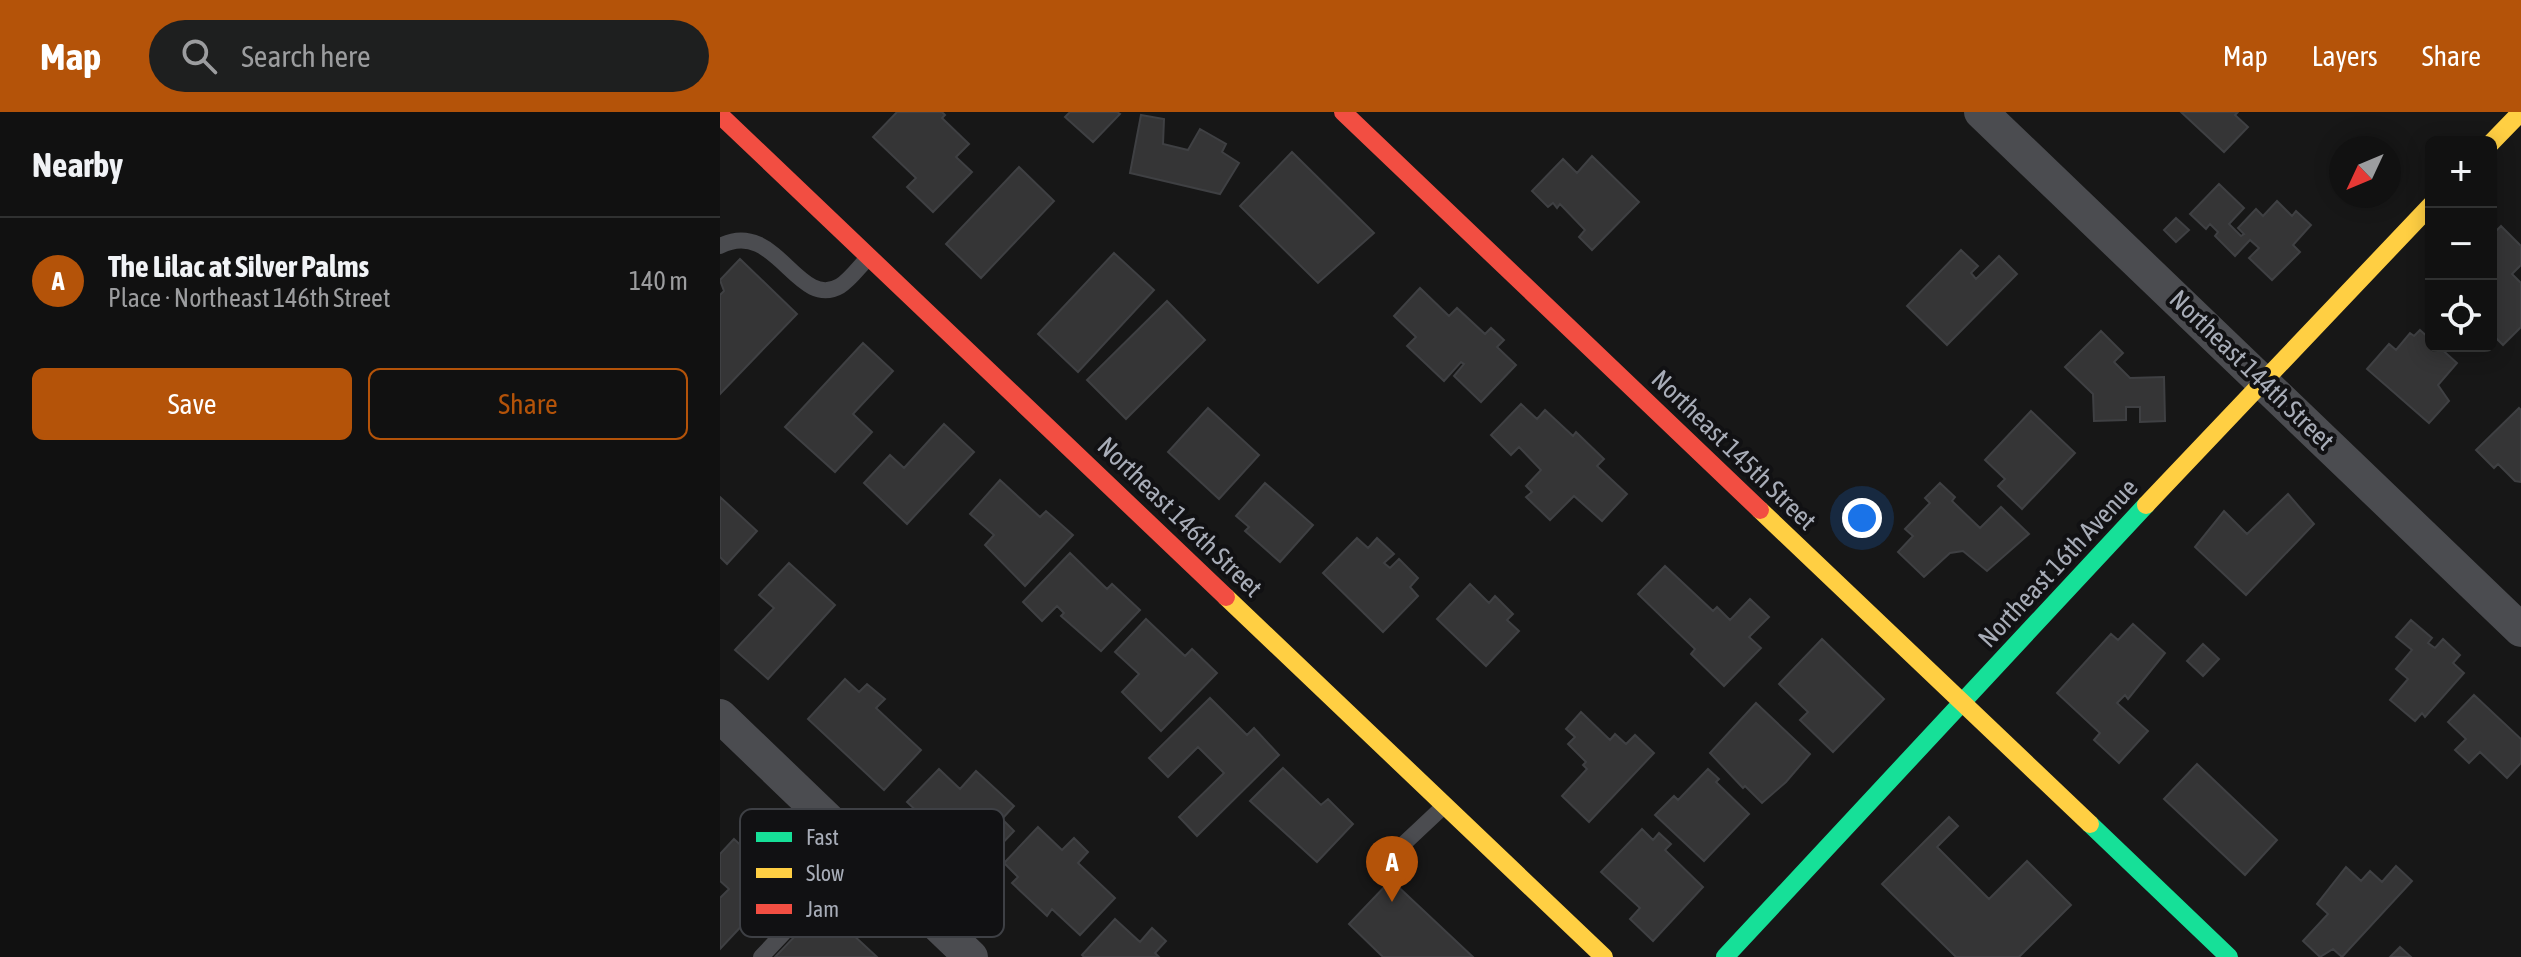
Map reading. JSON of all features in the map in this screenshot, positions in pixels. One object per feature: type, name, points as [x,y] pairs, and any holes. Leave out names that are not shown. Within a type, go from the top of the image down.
[{"type":"street","name":"Northeast 145th Street","points":[[1343,112],[2229,957]]},
{"type":"street","name":"Northeast 144th Street","points":[[1981,112],[2521,630]]},
{"type":"street","points":[[2497,137],[2521,112]]},
{"type":"street","name":"Northeast 146th Street","points":[[720,115],[1604,957]]},
{"type":"street","name":"Northeast 16th Avenue","points":[[1725,957],[1963,705],[2262,380],[2428,208]]},
{"type":"street","points":[[720,716],[817,809]]},
{"type":"street","points":[[941,937],[955,952]]},
{"type":"lane","points":[[720,246],[732,239],[759,242],[812,288],[829,290],[842,285],[870,256]]},
{"type":"lane","points":[[1395,852],[1445,805]]},
{"type":"lane","points":[[761,957],[780,937]]},
{"type":"building","points":[[897,112],[942,112],[945,115],[942,118],[969,144],[956,157],[972,172],[933,212],[907,187],[916,178],[873,137]]},
{"type":"building","points":[[1070,112],[1120,114],[1093,142],[1065,117]]},
{"type":"building","points":[[2181,112],[2238,112],[2235,115],[2248,127],[2224,152]]},
{"type":"building","points":[[1141,115],[1164,119],[1163,144],[1188,150],[1200,129],[1226,144],[1222,152],[1239,163],[1220,194],[1130,173]]},
{"type":"building","points":[[1292,152],[1374,233],[1318,283],[1240,206]]},
{"type":"building","points":[[1592,156],[1639,202],[1592,250],[1579,237],[1585,230],[1560,204],[1557,208],[1553,203],[1548,207],[1532,191],[1563,159],[1577,173]]},
{"type":"building","points":[[1019,167],[1054,201],[981,278],[946,244]]},
{"type":"building","points":[[2219,184],[2244,208],[2229,224],[2241,236],[2244,234],[2238,228],[2256,209],[2263,216],[2277,201],[2292,216],[2296,211],[2311,225],[2293,245],[2300,252],[2272,280],[2249,258],[2259,248],[2250,240],[2235,256],[2215,236],[2218,232],[2210,224],[2206,229],[2190,214]]},
{"type":"building","points":[[2176,218],[2189,230],[2176,242],[2164,230]]},
{"type":"building","points":[[2501,226],[2521,246],[2521,265],[2512,274],[2521,283],[2521,327],[2503,345],[2497,339],[2497,230]]},
{"type":"building","points":[[1961,250],[1978,266],[1971,273],[1976,279],[1999,256],[2017,274],[1947,345],[1907,306]]},
{"type":"building","points":[[1114,253],[1154,290],[1078,372],[1038,334]]},
{"type":"building","points":[[740,259],[797,314],[720,394],[720,295],[724,291],[720,280]]},
{"type":"building","points":[[1420,288],[1449,316],[1457,308],[1485,334],[1491,328],[1504,340],[1497,347],[1516,365],[1481,402],[1454,376],[1464,364],[1461,362],[1444,381],[1407,346],[1416,337],[1394,316]]},
{"type":"building","points":[[1167,301],[1205,340],[1126,419],[1087,380]]},
{"type":"building","points":[[2420,330],[2425,335],[2425,352],[2445,352],[2457,363],[2438,385],[2449,401],[2429,423],[2367,369],[2389,344],[2396,350],[2410,333],[2414,336]]},
{"type":"building","points":[[2101,331],[2123,353],[2114,362],[2130,378],[2164,377],[2165,421],[2140,422],[2140,407],[2126,407],[2126,420],[2094,421],[2093,394],[2065,367]]},
{"type":"building","points":[[863,343],[893,371],[853,414],[872,432],[835,472],[785,427]]},
{"type":"building","points":[[1521,404],[1537,419],[1545,410],[1573,436],[1576,432],[1604,459],[1597,466],[1627,494],[1602,521],[1574,496],[1550,520],[1526,497],[1532,492],[1526,486],[1541,470],[1519,447],[1511,455],[1491,435]]},
{"type":"building","points":[[1208,408],[1259,455],[1219,499],[1168,452]]},
{"type":"building","points":[[2519,408],[2521,482],[2515,481],[2498,464],[2494,468],[2476,450]]},
{"type":"building","points":[[2031,411],[2075,453],[2022,509],[1998,486],[2005,479],[1985,460]]},
{"type":"building","points":[[944,424],[974,452],[907,524],[864,483],[890,455],[904,468]]},
{"type":"building","points":[[1000,480],[1040,517],[1046,511],[1073,535],[1025,586],[985,545],[994,535],[970,514]]},
{"type":"building","points":[[1265,483],[1313,525],[1280,562],[1245,531],[1249,527],[1236,516]]},
{"type":"building","points":[[1940,483],[1955,497],[1952,501],[1980,528],[2001,507],[2029,534],[1987,571],[1963,551],[1950,553],[1924,577],[1898,552],[1913,536],[1905,529],[1930,503],[1925,498]]},
{"type":"building","points":[[2288,494],[2314,524],[2246,595],[2195,547],[2224,511],[2247,534]]},
{"type":"building","points":[[720,497],[757,531],[727,564],[720,557]]},
{"type":"building","points":[[1357,538],[1368,548],[1377,538],[1394,554],[1384,563],[1390,568],[1399,559],[1418,578],[1410,587],[1418,596],[1383,632],[1323,573]]},
{"type":"building","points":[[1070,553],[1107,589],[1112,584],[1140,610],[1101,651],[1061,616],[1064,613],[1057,606],[1042,621],[1023,602]]},
{"type":"building","points":[[789,563],[835,605],[768,679],[735,650],[774,608],[759,595]]},
{"type":"building","points":[[1665,566],[1713,611],[1717,607],[1730,620],[1750,599],[1769,617],[1749,637],[1761,648],[1724,686],[1691,654],[1695,649],[1638,594]]},
{"type":"building","points":[[1470,584],[1489,603],[1495,596],[1513,614],[1507,620],[1519,631],[1486,666],[1437,619]]},
{"type":"building","points":[[1146,619],[1185,656],[1192,649],[1217,673],[1161,731],[1122,692],[1139,674],[1115,652]]},
{"type":"building","points":[[2411,620],[2432,638],[2428,643],[2435,648],[2443,639],[2460,655],[2453,663],[2464,673],[2425,717],[2422,713],[2415,721],[2390,700],[2408,679],[2396,669],[2412,650],[2396,637]]},
{"type":"building","points":[[2133,624],[2165,653],[2128,699],[2125,695],[2117,703],[2148,731],[2119,763],[2094,740],[2100,733],[2057,693],[2111,634],[2118,640]]},
{"type":"building","points":[[1822,639],[1884,699],[1833,752],[1800,720],[1808,712],[1779,684]]},
{"type":"building","points":[[2203,644],[2219,659],[2203,676],[2187,661]]},
{"type":"building","points":[[845,679],[859,692],[867,684],[885,699],[876,708],[921,750],[884,790],[808,719]]},
{"type":"building","points":[[2474,695],[2521,739],[2521,763],[2507,778],[2480,752],[2469,763],[2455,750],[2466,739],[2448,722]]},
{"type":"building","points":[[1210,698],[1247,735],[1254,728],[1279,755],[1197,836],[1179,817],[1224,773],[1198,747],[1168,777],[1149,758]]},
{"type":"building","points":[[1756,703],[1810,754],[1786,782],[1762,803],[1710,753]]},
{"type":"building","points":[[1581,712],[1610,740],[1615,734],[1626,744],[1635,735],[1654,753],[1589,822],[1562,796],[1587,769],[1583,765],[1586,762],[1568,744],[1575,737],[1566,729]]},
{"type":"building","points":[[2197,764],[2277,840],[2245,875],[2164,799]]},
{"type":"building","points":[[1283,768],[1321,805],[1328,799],[1353,824],[1317,862],[1250,801]]},
{"type":"building","points":[[939,769],[960,789],[976,771],[1014,806],[1004,817],[1004,809],[914,809],[907,802]]},
{"type":"building","points":[[1708,769],[1719,779],[1716,782],[1749,814],[1704,861],[1655,815],[1674,796],[1678,800]]},
{"type":"building","points":[[1949,817],[1958,826],[1937,847],[1989,899],[2027,861],[2071,905],[2019,957],[1956,957],[1882,884]]},
{"type":"building","points":[[1004,821],[1014,831],[1004,842]]},
{"type":"building","points":[[1038,827],[1062,850],[1074,838],[1088,852],[1078,863],[1115,898],[1080,935],[1052,909],[1047,916],[1012,883],[1018,877],[1004,863]]},
{"type":"building","points":[[1642,829],[1653,840],[1659,833],[1671,844],[1665,850],[1703,887],[1653,941],[1630,919],[1640,908],[1601,872]]},
{"type":"building","points":[[734,839],[740,845],[740,928],[720,949],[720,898],[729,889],[720,881],[720,854]]},
{"type":"building","points":[[2396,866],[2412,881],[2342,957],[2333,949],[2320,957],[2303,941],[2328,914],[2317,904],[2346,867],[2361,881],[2370,871],[2382,882]]},
{"type":"building","points":[[1391,880],[1473,957],[1383,957],[1349,924]]},
{"type":"building","points":[[1115,919],[1140,942],[1152,928],[1166,941],[1155,953],[1159,957],[1084,957],[1082,955]]},
{"type":"building","points":[[794,937],[855,937],[877,957],[775,957]]},
{"type":"building","points":[[2400,947],[2411,957],[2390,957]]},
{"type":"traffic: fast","points":[[1725,957],[2146,505]]},
{"type":"traffic: fast","points":[[2090,824],[2229,957]]},
{"type":"traffic: slow","points":[[2497,137],[2521,112]]},
{"type":"traffic: slow","points":[[2146,505],[2428,208]]},
{"type":"traffic: slow","points":[[1760,510],[2090,824]]},
{"type":"traffic: slow","points":[[1226,597],[1604,957]]},
{"type":"traffic: jam","points":[[1343,112],[1760,510]]},
{"type":"traffic: jam","points":[[720,115],[1226,597]]},
{"type":"place","name":"The Lilac at Silver Palms","points":[[1392,902]]}]
